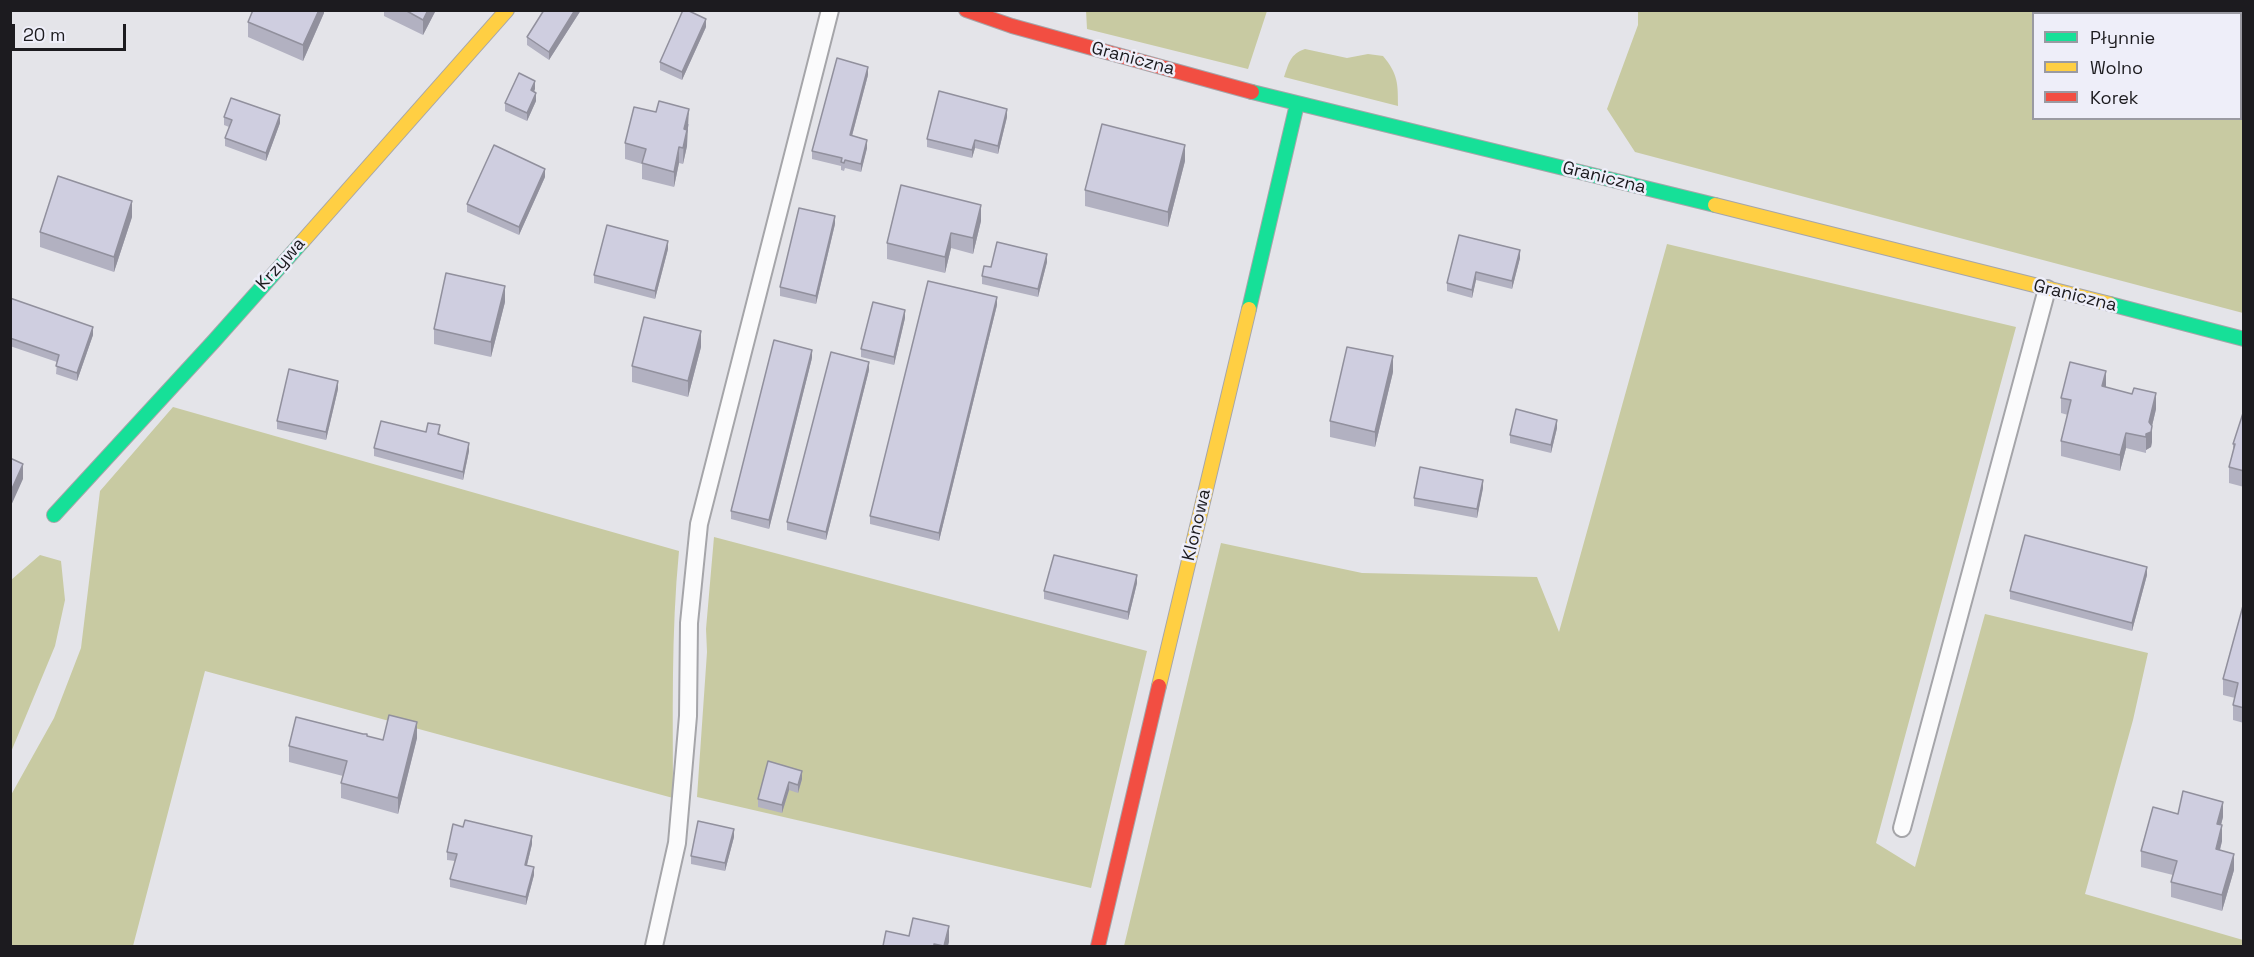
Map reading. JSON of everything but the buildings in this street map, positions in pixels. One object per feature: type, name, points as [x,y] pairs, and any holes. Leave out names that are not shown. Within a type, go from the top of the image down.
[{"type":"street","name":"Krzywa","points":[[54,516],[214,340],[507,10]]},
{"type":"street","name":"Graniczna","points":[[966,10],[1012,26],[1297,104],[1880,244],[2244,339]]},
{"type":"street","name":"Klonowa","points":[[1098,946],[1297,104]]},
{"type":"lane","points":[[654,946],[677,843],[688,716],[689,623],[699,524],[830,10]]},
{"type":"lane","points":[[1902,828],[2047,289]]},
{"type":"green space","points":[[1086,10],[1267,11],[1248,69],[1087,29]]},
{"type":"green space","points":[[1638,11],[2243,11],[2243,313],[1635,152],[1607,109],[1638,25]]},
{"type":"green space","points":[[1305,49],[1347,58],[1368,54],[1383,56],[1392,68],[1396,79],[1398,106],[1284,77],[1293,56]]},
{"type":"green space","points":[[1667,244],[2016,327],[1876,843],[1915,867],[1985,614],[2148,653],[2133,720],[2085,894],[2243,940],[2243,946],[1124,946],[1221,543],[1362,573],[1537,577],[1559,632]]},
{"type":"green space","points":[[173,407],[679,551],[674,644],[673,798],[205,671],[133,946],[11,946],[11,795],[54,718],[81,648],[100,491]]},
{"type":"green space","points":[[714,537],[1147,651],[1091,888],[697,797],[707,652],[706,629]]},
{"type":"green space","points":[[40,555],[61,561],[65,600],[55,646],[11,752],[11,580]]},
{"type":"traffic: fast","points":[[1252,92],[1715,205]]},
{"type":"traffic: fast","points":[[1249,309],[1297,104]]},
{"type":"traffic: fast","points":[[54,515],[302,242]]},
{"type":"traffic: fast","points":[[2110,304],[2244,339]]},
{"type":"traffic: slow","points":[[302,242],[507,10]]},
{"type":"traffic: slow","points":[[1715,205],[2110,304]]},
{"type":"traffic: slow","points":[[1159,686],[1249,309]]},
{"type":"traffic: jam","points":[[966,10],[1012,26],[1252,92]]},
{"type":"traffic: jam","points":[[1098,946],[1159,686]]}]
